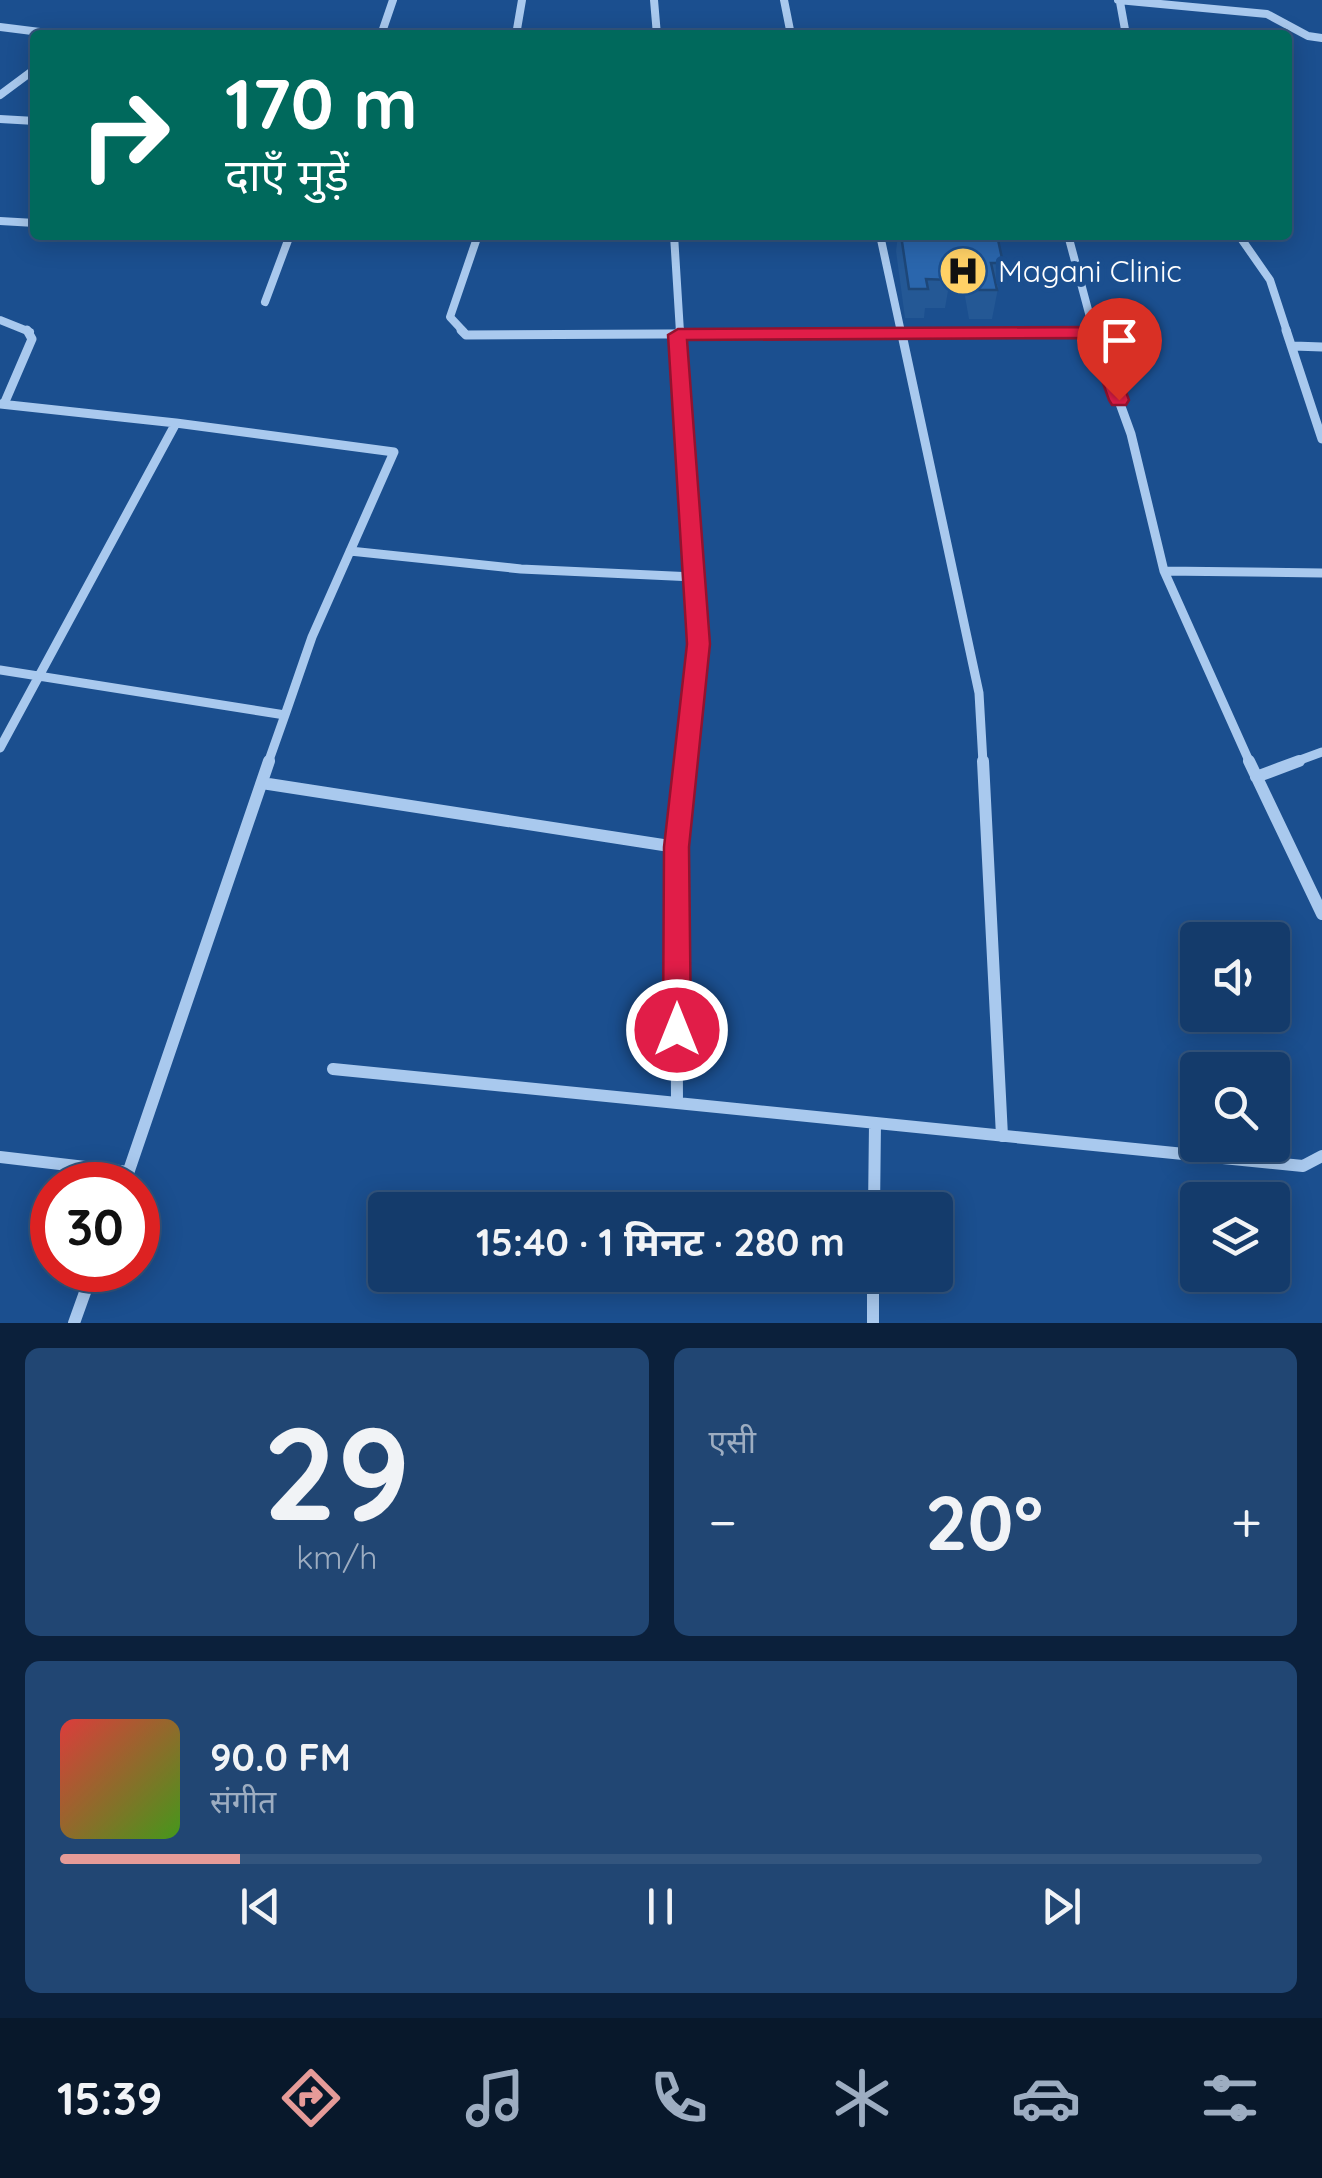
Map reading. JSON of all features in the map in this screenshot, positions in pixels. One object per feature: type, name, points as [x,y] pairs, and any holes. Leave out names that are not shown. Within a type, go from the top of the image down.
[{"type":"street","points":[[383,30],[393,0]]},
{"type":"street","points":[[517,30],[522,0]]},
{"type":"street","points":[[654,0],[656,30]]},
{"type":"street","points":[[784,0],[790,30]]},
{"type":"street","points":[[1125,30],[1119,1],[1267,14],[1308,36],[1322,38]]},
{"type":"street","points":[[0,27],[30,31]]},
{"type":"street","points":[[0,95],[30,72]]},
{"type":"street","points":[[0,119],[30,121]]},
{"type":"street","points":[[0,222],[30,222]]},
{"type":"street","points":[[265,302],[288,240]]},
{"type":"street","points":[[476,240],[450,317],[466,335],[1094,332]]},
{"type":"street","points":[[674,240],[698,644],[676,847],[677,1103]]},
{"type":"street","points":[[881,240],[978,692],[1002,1136]]},
{"type":"street","points":[[1069,240],[1094,332],[1131,434],[1164,572],[1322,914]]},
{"type":"street","points":[[1242,240],[1270,280],[1322,439]]},
{"type":"street","points":[[0,320],[20,325],[30,332],[32,340],[2,404],[394,452],[312,637],[132,1162]]},
{"type":"street","points":[[1294,346],[1322,347]]},
{"type":"street","points":[[0,748],[176,423]]},
{"type":"street","points":[[350,550],[521,569],[694,577]]},
{"type":"street","points":[[1164,572],[1322,573]]},
{"type":"street","points":[[0,670],[285,715]]},
{"type":"street","points":[[1256,778],[1322,752]]},
{"type":"street","points":[[262,783],[676,847]]},
{"type":"street","points":[[333,1069],[1302,1166],[1322,1156]]},
{"type":"street","points":[[874,1192],[875,1123]]},
{"type":"street","points":[[0,1157],[30,1162]]},
{"type":"street","points":[[74,1323],[85,1292]]},
{"type":"street","points":[[873,1323],[874,1292]]},
{"type":"building","points":[[902,240],[998,240],[1003,263],[991,263],[997,290],[974,290],[969,263],[946,262],[950,280],[926,279],[928,289],[909,289]]},
{"type":"place","name":"Magani Clinic","points":[[963,271]]},
{"type":"route","points":[[677,1030],[676,847],[698,644],[678,335],[1094,332],[1119,400]]}]
